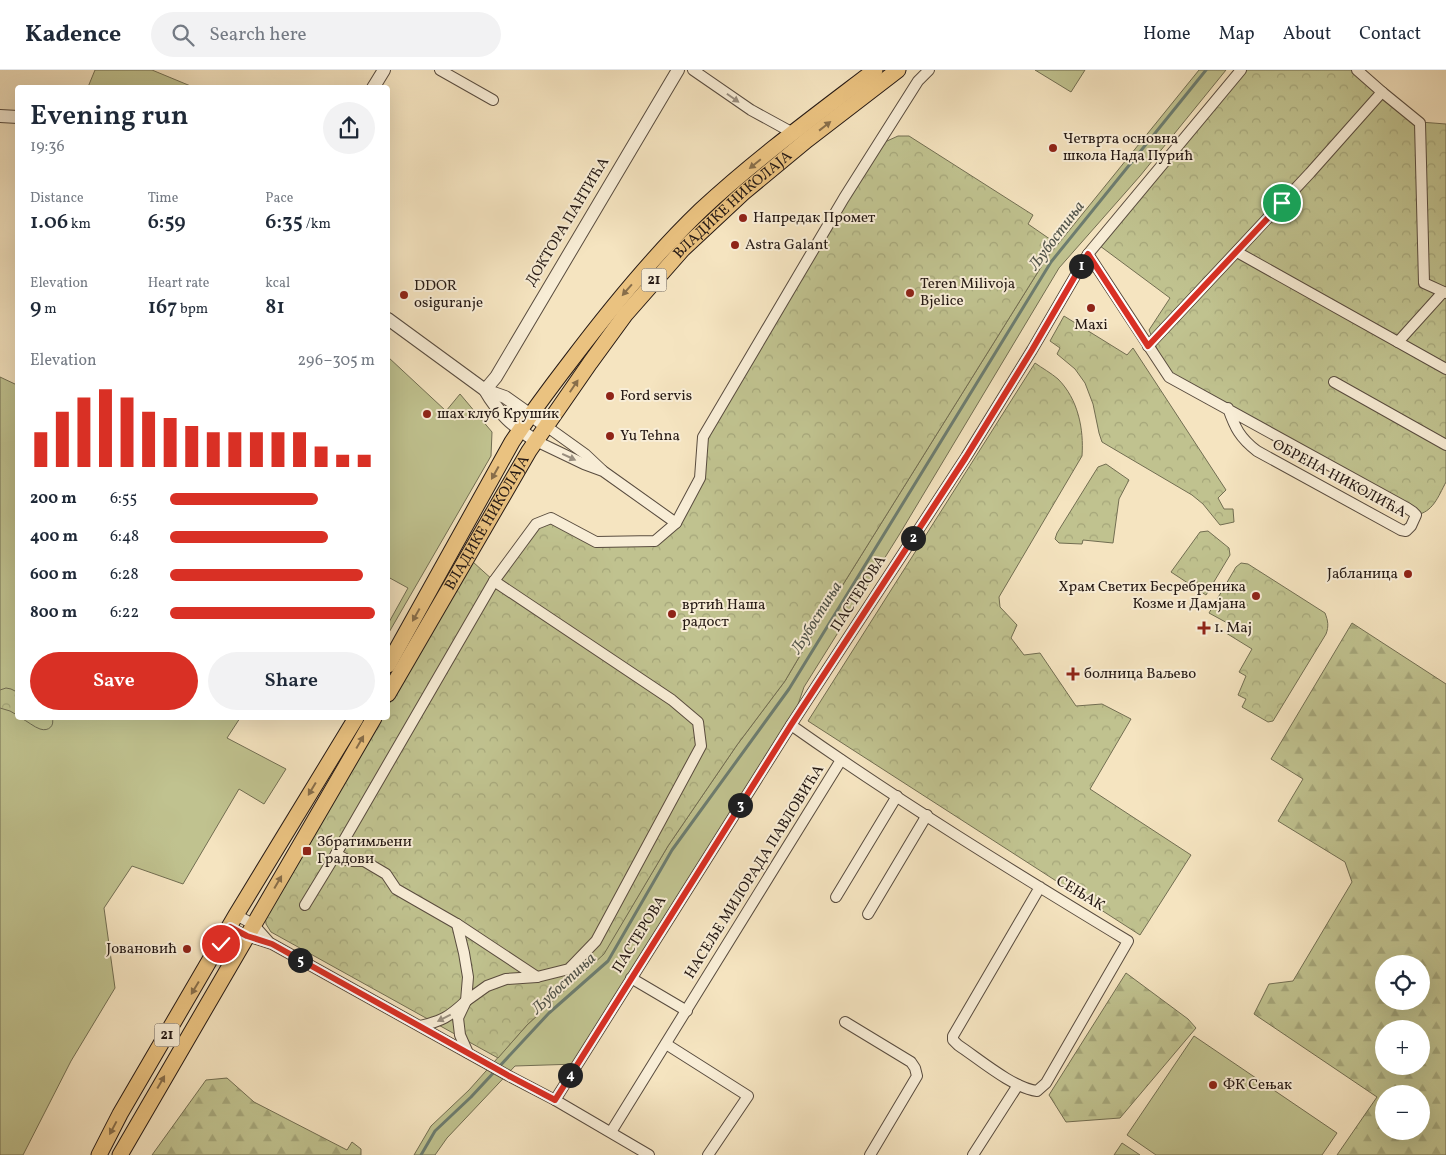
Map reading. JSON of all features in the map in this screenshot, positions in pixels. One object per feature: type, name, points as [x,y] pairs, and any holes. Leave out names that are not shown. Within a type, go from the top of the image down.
[{"type":"main road","name":"ВЛАДИКЕ НИКОЛАЈА","points":[[390,661],[520,431],[602,319],[660,253],[729,185],[875,70]]},
{"type":"main road","name":"ВЛАДИКЕ НИКОЛАЈА","points":[[390,691],[536,441],[625,315],[683,250],[743,193],[807,140],[898,70]]},
{"type":"main road","name":"21","points":[[99,1155],[120,1114],[233,921],[355,720]]},
{"type":"main road","name":"21","points":[[120,1155],[373,720]]},
{"type":"street","points":[[375,85],[384,70]]},
{"type":"street","points":[[440,70],[494,100]]},
{"type":"street","name":"ДОКТОРА ПАНТИЋА","points":[[485,390],[496,377],[678,70]]},
{"type":"street","points":[[693,70],[751,110],[793,133]]},
{"type":"street","points":[[305,905],[494,581],[536,524],[551,518],[596,542],[655,541],[676,523],[700,478],[703,437],[844,198],[918,81],[929,70]]},
{"type":"street","name":"ПАСТЕРОВА","points":[[555,1100],[791,725],[966,457],[1088,254],[1241,70]]},
{"type":"street","points":[[1357,70],[1420,122],[1424,284],[1444,292],[1398,342]]},
{"type":"street","points":[[1148,346],[1237,252],[1382,92]]},
{"type":"street","points":[[0,116],[15,118]]},
{"type":"street","points":[[1237,252],[1446,369]]},
{"type":"street","name":"ОБРЕНА НИКОЛИЋА","points":[[1088,254],[1169,377],[1228,408],[1413,512],[1416,515],[1410,526],[1406,530],[1401,530],[1257,451],[1241,437],[1228,408]]},
{"type":"street","points":[[390,321],[485,390],[505,397],[585,454],[602,471],[676,523]]},
{"type":"street","points":[[1334,382],[1446,445]]},
{"type":"street","points":[[485,390],[502,415],[520,431],[536,441],[602,471]]},
{"type":"street","points":[[420,1026],[438,1022],[452,1014],[487,986],[506,979],[536,977],[569,969],[596,941],[701,746],[698,722],[672,700],[494,581]]},
{"type":"street","points":[[791,725],[841,760]]},
{"type":"street","name":"НАСЕЉЕ МИЛОРАДА ПАВЛОВИЋА","points":[[611,1132],[841,760],[1040,887]]},
{"type":"street","points":[[836,897],[897,796]]},
{"type":"street","points":[[868,914],[927,815]]},
{"type":"street","points":[[336,854],[349,861],[364,861],[386,874],[396,889],[457,924],[536,977]]},
{"type":"street","name":"СЕЊАК","points":[[1040,887],[1128,941],[1046,1083],[1037,1091],[1018,1085],[953,1040],[1040,887]]},
{"type":"street","points":[[233,921],[555,1100],[649,1155]]},
{"type":"street","points":[[457,924],[468,977],[466,1001],[458,1018],[460,1035],[468,1053]]},
{"type":"street","points":[[631,978],[686,1011]]},
{"type":"street","points":[[845,1022],[911,1062],[915,1068],[916,1076],[870,1155]]},
{"type":"street","points":[[666,1044],[748,1096],[708,1155]]},
{"type":"street","points":[[973,1155],[1018,1085]]},
{"type":"green space","points":[[95,70],[152,70],[188,85],[89,85]]},
{"type":"green space","points":[[1035,70],[1085,70],[1071,92]]},
{"type":"green space","points":[[1199,70],[1226,70],[1140,176],[1059,268],[899,535],[804,687],[791,725],[577,1064],[515,1066],[447,1138],[435,1155],[414,1155],[431,1126],[469,1090],[527,1025],[604,953],[668,846],[737,745],[785,681],[824,615],[1046,259]]},
{"type":"green space","points":[[1241,70],[1357,70],[1420,122],[1446,124],[1446,482],[1427,511],[1416,515],[1169,377],[1149,330],[1170,298],[1096,243]]},
{"type":"green space","points":[[898,136],[909,136],[1033,215],[1028,224],[1057,244],[824,615],[785,681],[737,745],[668,846],[604,954],[527,1025],[498,1058],[271,932],[266,924],[265,913],[380,720],[390,720],[390,703],[473,562],[494,581],[536,524],[551,518],[596,542],[655,541],[676,523],[700,478],[703,437],[876,146]]},
{"type":"green space","points":[[1064,316],[1127,355],[1133,348],[1226,490],[1218,498],[1224,509],[1233,509],[1234,522],[1220,525],[1203,504],[1192,495],[1102,442],[1093,404],[1085,383],[1075,369],[1057,354],[1060,348],[1050,341]]},
{"type":"green space","points":[[390,359],[446,411],[460,394],[492,432],[491,456],[390,631],[390,620],[408,588],[390,578]]},
{"type":"green space","points":[[1035,363],[1058,379],[1075,405],[1081,425],[1082,456],[999,597],[1000,607],[1017,625],[1011,638],[1024,655],[1040,653],[1076,706],[1102,704],[1131,719],[1090,789],[1191,855],[1140,935],[808,721]]},
{"type":"green space","points":[[0,377],[15,384],[15,720],[239,720],[227,738],[286,769],[264,804],[239,789],[183,884],[132,866],[104,908],[115,988],[71,1061],[23,1155],[0,1155]]},
{"type":"green space","points":[[1106,464],[1129,480],[1119,499],[1113,543],[1083,540],[1082,544],[1059,543],[1055,539],[1057,533],[1098,467]]},
{"type":"green space","points":[[1208,531],[1229,548],[1230,555],[1206,595],[1171,572],[1200,532]]},
{"type":"green space","points":[[1241,563],[1248,564],[1325,613],[1327,621],[1328,628],[1326,634],[1273,721],[1268,722],[1242,707],[1246,699],[1238,695],[1246,676],[1239,672],[1252,649],[1226,633],[1231,625],[1209,613],[1236,567]]},
{"type":"green space","points":[[1352,623],[1446,684],[1446,1155],[1337,1155],[1375,1100],[1375,1140],[1430,1140],[1430,1085],[1375,1085],[1375,1096],[1254,1014],[1269,984],[1293,981],[1352,882],[1345,862],[1278,821],[1303,779],[1271,759]]},
{"type":"green space","points":[[6,688],[15,691],[15,714],[0,708],[0,690]]},
{"type":"green space","points":[[24,720],[53,720],[49,729],[43,730]]},
{"type":"green space","points":[[1126,973],[1188,1019],[1196,1028],[1120,1118],[1066,1122],[1049,1095]]},
{"type":"green space","name":"ФК Сењак","points":[[1194,1036],[1337,1133],[1322,1155],[1156,1155],[1127,1135]]},
{"type":"green space","points":[[227,1078],[254,1102],[347,1150],[352,1142],[361,1149],[361,1155],[152,1155],[206,1080]]},
{"type":"green space","points":[[1122,1143],[1140,1155],[1114,1155]]},
{"type":"waterway","name":"Љубостиња","points":[[421,1155],[435,1131],[471,1097],[549,1013],[608,961],[672,850],[789,689],[1051,262],[1206,70]]},
{"type":"place","name":"Четврта основна школа Нада Пурић","points":[[1053,148]]},
{"type":"place","name":"Напредак Промет","points":[[743,218]]},
{"type":"place","name":"Astra Galant","points":[[735,245]]},
{"type":"place","name":"Teren Milivoja Bjelice","points":[[910,293]]},
{"type":"place","name":"DDOR osiguranje","points":[[404,295]]},
{"type":"place","name":"Maxi","points":[[1091,308]]},
{"type":"place","name":"Ford servis","points":[[610,396]]},
{"type":"place","name":"шах клуб Крушик","points":[[427,414]]},
{"type":"place","name":"Yu Tehna","points":[[610,436]]},
{"type":"place","name":"Јабланица","points":[[1408,574]]},
{"type":"place","name":"Храм Светих Бесребреника Козме и Дамјана","points":[[1256,596]]},
{"type":"place","name":"вртић Наша радост","points":[[672,614]]},
{"type":"place","name":"1. Мај","points":[[1204,628]]},
{"type":"place","name":"болница Ваљево","points":[[1073,674]]},
{"type":"place","name":"Збратимљени Градови","points":[[307,851]]},
{"type":"place","name":"Јовановић","points":[[187,949]]},
{"type":"place","name":"ФК Сењак","points":[[1213,1085]]},
{"type":"route","points":[[221,944],[230,927],[247,936],[272,944],[555,1100],[791,725],[966,457],[1088,254],[1148,346],[1282,203]]}]
